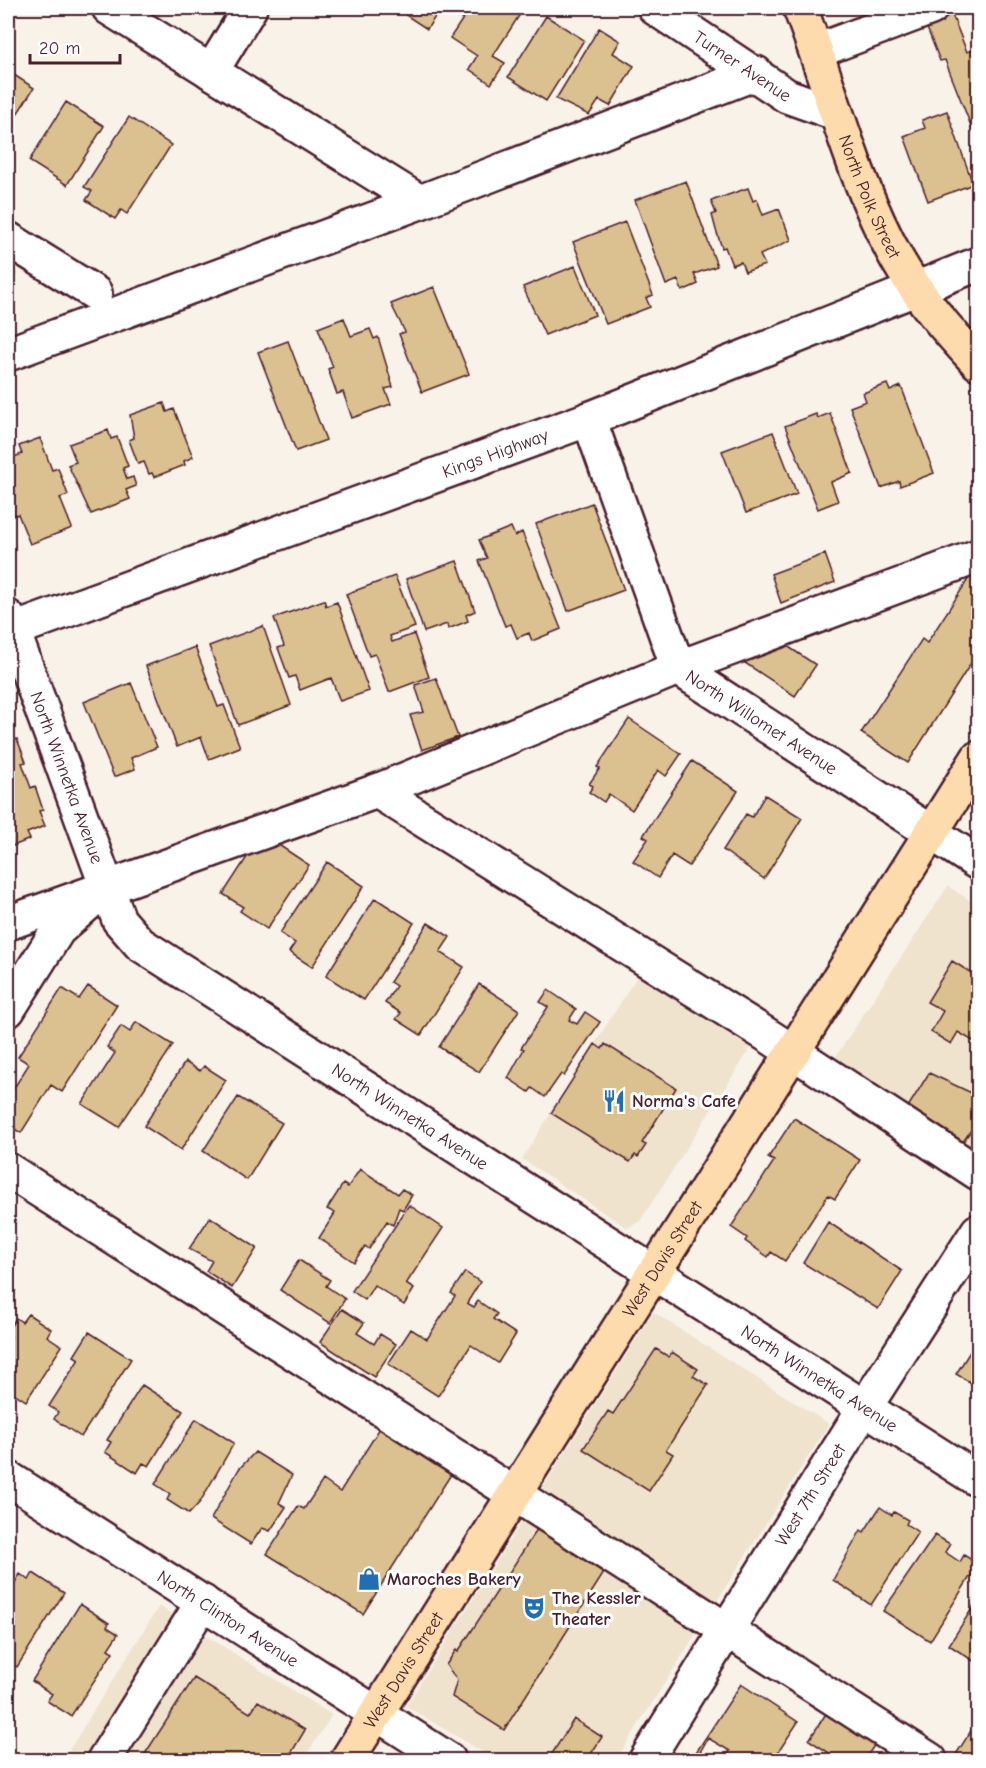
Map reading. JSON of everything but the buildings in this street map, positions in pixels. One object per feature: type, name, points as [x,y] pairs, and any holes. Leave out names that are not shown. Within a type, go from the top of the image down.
[{"type":"main road","name":"North Polk Street","points":[[800,8],[835,113],[882,227],[917,290],[943,326],[978,363]]},
{"type":"main road","name":"West Davis Street","points":[[347,1761],[931,832],[976,765]]},
{"type":"street","points":[[109,8],[420,202]]},
{"type":"street","points":[[211,72],[250,8]]},
{"type":"street","name":"Turner Avenue","points":[[655,8],[756,73],[787,96],[835,113]]},
{"type":"street","points":[[816,51],[931,8]]},
{"type":"street","points":[[8,354],[420,202],[756,73]]},
{"type":"street","points":[[8,239],[95,293]]},
{"type":"street","name":"Kings Highway","points":[[9,626],[589,419],[978,264]]},
{"type":"street","name":"North Willomet Avenue","points":[[589,419],[678,668],[978,863]]},
{"type":"street","points":[[8,923],[377,791],[678,668],[978,556]]},
{"type":"street","name":"North Winnetka Avenue","points":[[9,626],[119,920],[140,944],[978,1480]]},
{"type":"street","points":[[377,791],[767,1035],[978,1173]]},
{"type":"street","points":[[8,1010],[58,930],[106,887]]},
{"type":"street","points":[[8,1170],[930,1761]]},
{"type":"street","name":"West 7th Street","points":[[646,1761],[865,1407],[978,1231]]},
{"type":"street","name":"North Clinton Avenue","points":[[8,1478],[449,1761]]},
{"type":"street","points":[[104,1761],[202,1602]]},
{"type":"shaded area","points":[[948,886],[978,906],[978,1152],[964,1174],[819,1082]]},
{"type":"shaded area","points":[[645,964],[759,1035],[640,1221],[627,1228],[522,1159]]},
{"type":"shaded area","points":[[653,1312],[829,1424],[616,1760],[496,1760],[406,1706]]},
{"type":"shaded area","points":[[159,1606],[332,1715],[303,1760],[63,1760]]},
{"type":"place","name":"Norma's Cafe","points":[[614,1101]]},
{"type":"place","name":"Maroches Bakery","points":[[369,1579]]},
{"type":"place","name":"The Kessler Theater","points":[[534,1608]]}]
